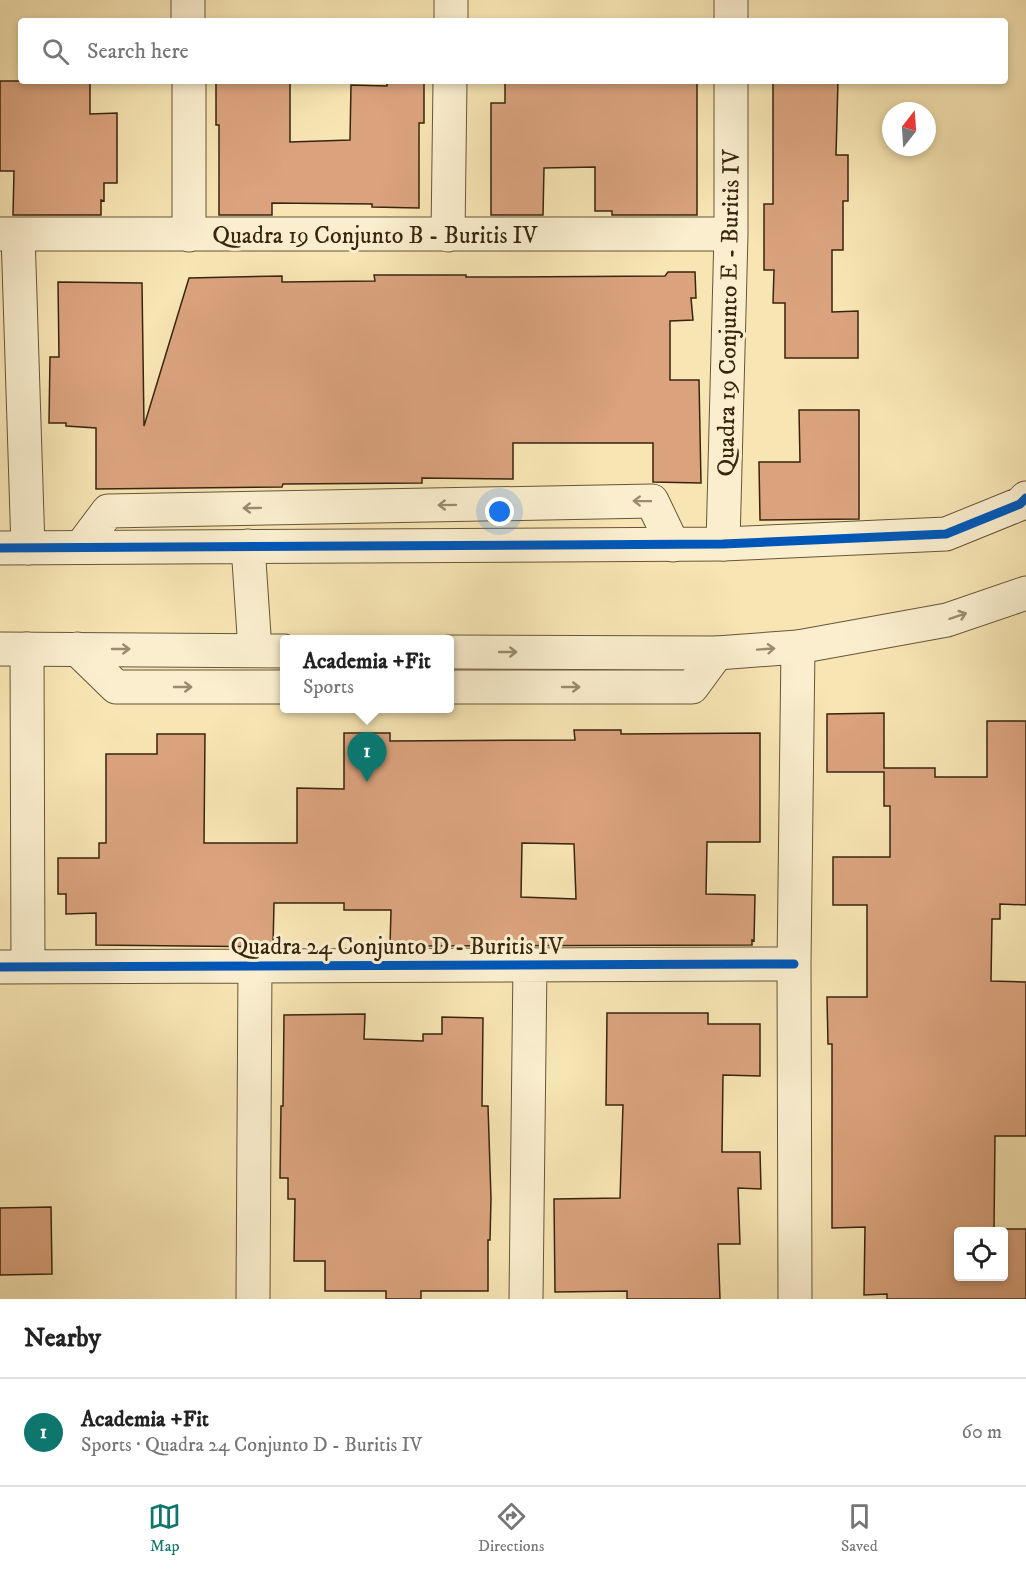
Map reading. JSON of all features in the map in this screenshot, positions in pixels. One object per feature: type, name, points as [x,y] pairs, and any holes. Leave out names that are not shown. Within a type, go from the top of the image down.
[{"type":"street","points":[[188,0],[188,18]]},
{"type":"street","points":[[451,0],[451,18]]},
{"type":"street","points":[[731,0],[731,18]]},
{"type":"street","points":[[189,84],[189,235]]},
{"type":"street","points":[[448,235],[450,84]]},
{"type":"street","name":"Quadra 19 Conjunto E - Buritis IV","points":[[723,544],[731,234],[731,84]]},
{"type":"street","points":[[9,234],[14,548],[673,545],[946,534],[1020,504],[1026,498]]},
{"type":"street","name":"Quadra 19 Conjunto B - Buritis IV","points":[[9,234],[731,234]]},
{"type":"street","points":[[81,547],[108,511],[652,501],[673,545]]},
{"type":"street","points":[[14,967],[14,649],[270,651],[248,546]]},
{"type":"street","points":[[454,652],[717,653],[798,647],[947,620],[1026,593]]},
{"type":"street","points":[[795,1299],[794,964],[798,647]]},
{"type":"street","points":[[77,649],[116,687],[280,687]]},
{"type":"street","points":[[454,687],[692,687],[717,653]]},
{"type":"street","points":[[526,1299],[530,964]]},
{"type":"street","name":"Quadra 24 Conjunto D - Buritis IV","points":[[14,967],[794,964]]},
{"type":"street","points":[[253,1299],[255,966]]},
{"type":"building","points":[[0,81],[18,81],[18,84],[90,84],[90,114],[117,113],[117,183],[104,183],[101,215],[13,215],[14,171],[0,171]]},
{"type":"building","points":[[216,84],[290,84],[290,142],[350,140],[351,85],[424,84],[424,123],[419,123],[419,208],[372,207],[372,204],[272,203],[272,215],[219,215],[219,125],[216,125]]},
{"type":"building","points":[[505,84],[697,84],[697,215],[612,215],[612,211],[595,211],[595,167],[544,168],[543,215],[491,215],[491,103],[505,103]]},
{"type":"building","points":[[773,84],[838,84],[836,155],[848,155],[848,201],[843,201],[843,250],[832,250],[832,312],[858,311],[858,358],[785,358],[785,303],[773,303],[774,270],[764,270],[764,204],[773,204]]},
{"type":"building","points":[[668,272],[695,272],[696,298],[691,298],[693,320],[670,321],[670,380],[699,380],[701,483],[653,482],[653,443],[513,443],[513,479],[422,478],[422,483],[96,489],[96,428],[49,423],[50,357],[59,357],[58,282],[142,283],[144,426],[189,278],[282,276],[282,282],[375,281],[374,275],[665,276]]},
{"type":"building","points":[[799,410],[859,410],[859,519],[760,520],[759,462],[800,462]]},
{"type":"building","points":[[884,713],[884,768],[935,768],[935,777],[987,777],[987,721],[1026,721],[1026,905],[1000,904],[1000,919],[992,919],[991,981],[1026,982],[1026,1136],[995,1136],[994,1227],[954,1227],[954,1281],[1008,1281],[1008,1229],[1026,1229],[1026,1299],[887,1299],[887,1294],[864,1295],[865,1227],[832,1228],[832,1044],[828,1044],[827,997],[867,997],[867,905],[833,905],[833,857],[890,857],[890,806],[884,806],[884,772],[827,772],[827,714]]},
{"type":"building","points":[[574,730],[621,730],[621,734],[760,733],[760,842],[707,842],[706,894],[755,895],[752,945],[390,946],[391,910],[344,910],[344,903],[274,903],[273,947],[96,945],[96,913],[66,914],[66,894],[58,894],[58,858],[99,858],[99,843],[106,843],[106,754],[157,754],[157,734],[205,734],[204,843],[297,843],[297,788],[344,789],[344,733],[390,733],[390,741],[575,740]],"holes":[[[522,843],[574,844],[576,899],[521,897]]]},
{"type":"building","points":[[607,1013],[708,1013],[708,1024],[760,1024],[760,1076],[723,1075],[722,1152],[760,1152],[761,1189],[738,1188],[740,1244],[718,1244],[720,1299],[627,1299],[627,1291],[555,1292],[554,1199],[620,1198],[623,1105],[606,1105]]},
{"type":"building","points":[[365,1014],[364,1039],[423,1041],[423,1034],[442,1034],[442,1017],[483,1018],[482,1106],[488,1106],[491,1198],[488,1291],[421,1291],[421,1299],[386,1299],[386,1291],[325,1291],[325,1261],[294,1261],[295,1199],[288,1199],[288,1178],[280,1178],[284,1015]]},
{"type":"building","points":[[51,1207],[52,1274],[0,1275],[0,1208]]},
{"type":"cycle path","points":[[0,548],[723,544],[946,534],[1020,504],[1026,498]]},
{"type":"cycle path","points":[[0,967],[794,964]]},
{"type":"place","name":"Academia +Fit","points":[[367,782]]}]
